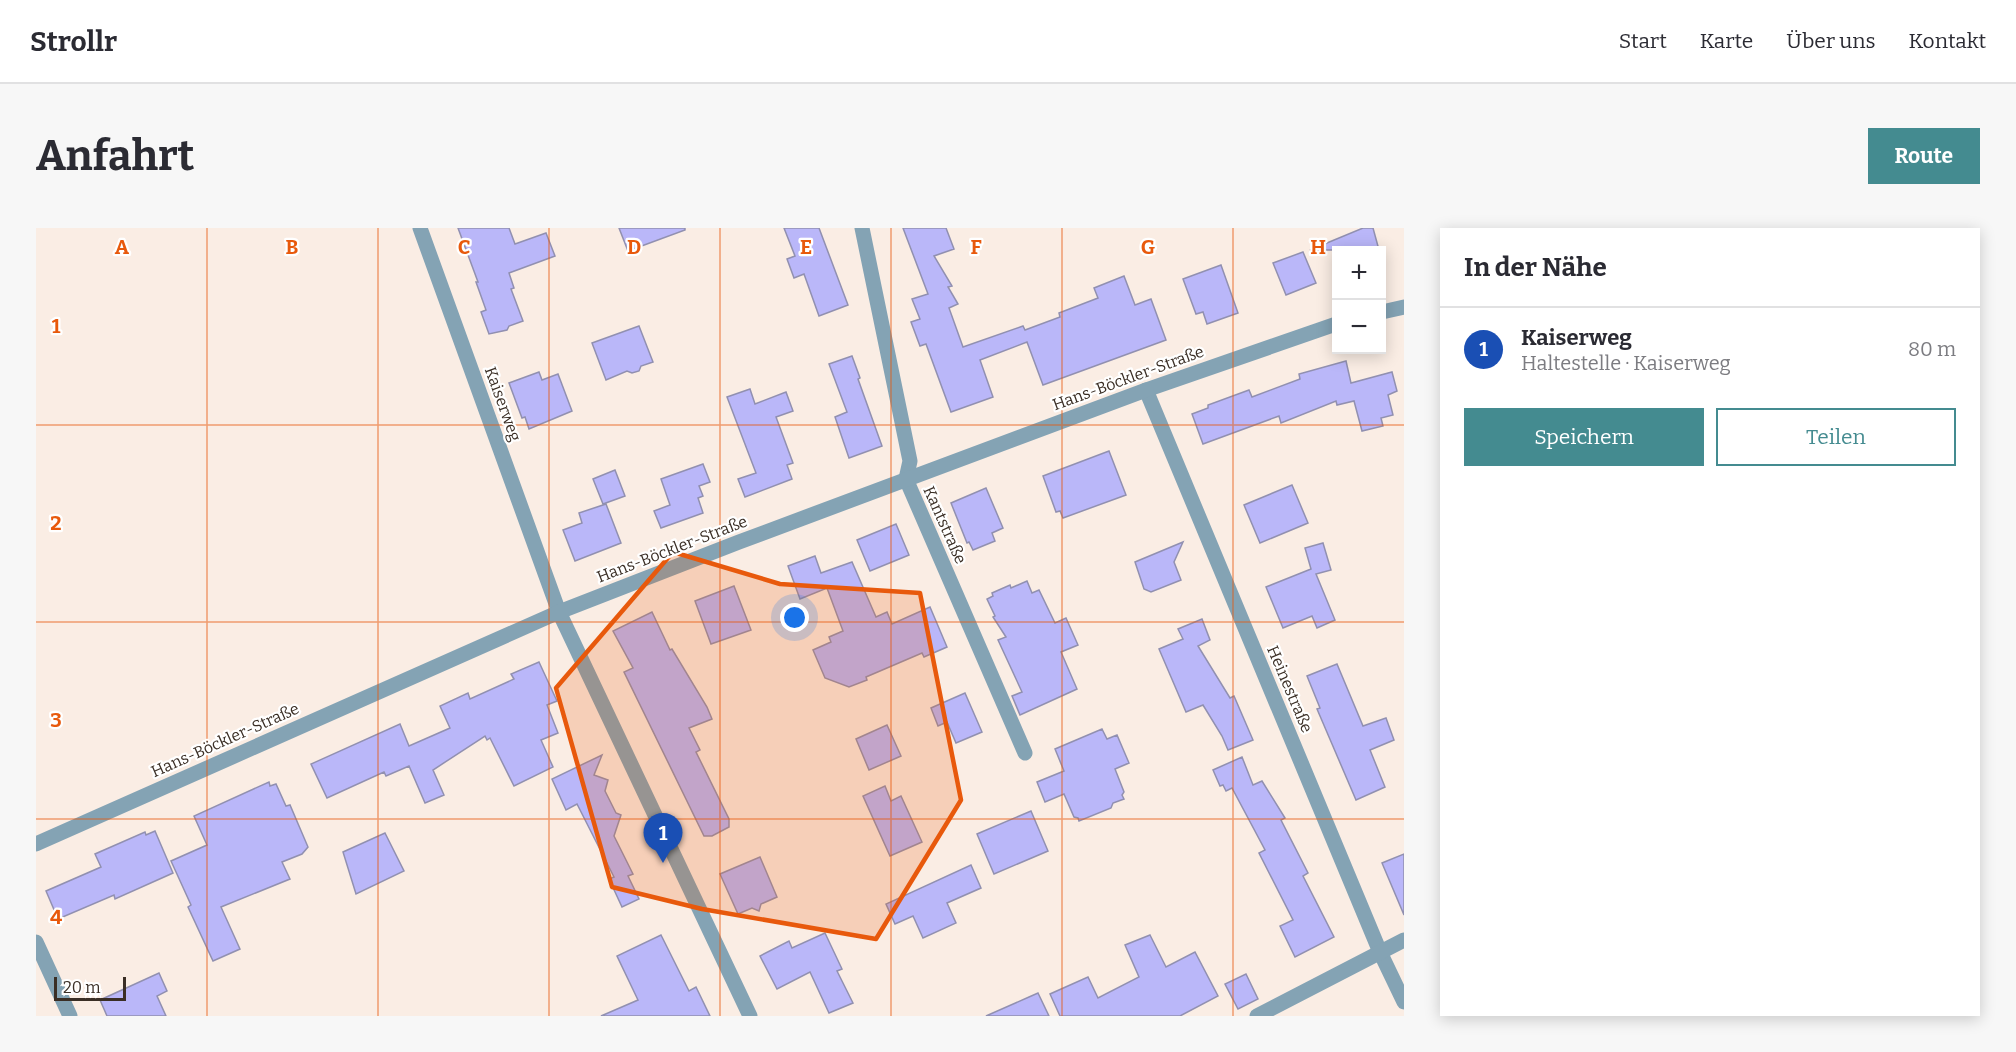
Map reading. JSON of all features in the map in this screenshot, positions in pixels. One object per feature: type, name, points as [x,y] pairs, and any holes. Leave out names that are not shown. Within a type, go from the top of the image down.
[{"type":"street","name":"Kaiserweg","points":[[420,228],[560,612],[750,1016]]},
{"type":"street","name":"Kantstraße","points":[[862,228],[910,461],[906,480],[1025,753]]},
{"type":"street","points":[[1386,311],[1404,307]]},
{"type":"street","name":"Hans-Böckler-Straße","points":[[36,844],[560,612],[739,542],[1146,390],[1332,325]]},
{"type":"street","name":"Heinestraße","points":[[1146,390],[1380,952],[1404,1002]]},
{"type":"street","points":[[1257,1016],[1404,940]]},
{"type":"street","points":[[36,942],[70,1016]]},
{"type":"highlighted area","points":[[673,552],[780,584],[920,593],[961,800],[876,939],[702,909],[612,887],[556,688]]},
{"type":"building","points":[[458,228],[509,228],[515,244],[546,233],[555,256],[509,273],[514,288],[511,289],[523,321],[509,326],[507,330],[489,334],[481,312],[486,310],[476,282],[478,282]]},
{"type":"building","points":[[619,228],[685,228],[685,230],[628,251]]},
{"type":"building","points":[[784,228],[819,228],[848,305],[819,316],[804,274],[794,278],[787,259],[795,256]]},
{"type":"building","points":[[903,228],[946,228],[954,249],[934,256],[952,286],[948,287],[958,304],[949,308],[963,347],[1023,326],[1025,330],[1060,317],[1059,313],[1098,298],[1094,288],[1124,276],[1135,305],[1151,299],[1166,340],[1043,385],[1027,342],[980,360],[993,397],[951,412],[926,344],[920,346],[911,322],[920,319],[912,299],[928,294]]},
{"type":"building","points":[[1363,228],[1373,228],[1378,246],[1332,246],[1332,250],[1310,250]]},
{"type":"building","points":[[1303,252],[1316,283],[1286,295],[1273,263]]},
{"type":"building","points":[[1221,265],[1238,313],[1207,324],[1203,312],[1196,314],[1183,279]]},
{"type":"building","points":[[639,326],[653,362],[641,366],[639,371],[632,373],[627,371],[606,380],[592,343]]},
{"type":"building","points":[[852,356],[882,446],[849,458],[835,417],[847,412],[829,364]]},
{"type":"building","points":[[1346,361],[1351,383],[1392,372],[1397,391],[1388,395],[1393,415],[1381,418],[1383,426],[1362,431],[1354,401],[1337,405],[1336,401],[1281,423],[1279,416],[1203,444],[1192,414],[1208,408],[1208,405],[1249,390],[1252,397],[1300,379],[1299,374]]},
{"type":"building","points":[[539,372],[542,380],[558,374],[572,411],[529,429],[525,417],[522,418],[509,383]]},
{"type":"building","points":[[750,389],[755,404],[786,392],[793,411],[776,417],[793,463],[787,465],[792,479],[745,497],[738,479],[756,473],[727,397]]},
{"type":"building","points":[[1109,451],[1126,495],[1063,518],[1060,511],[1056,512],[1043,476]]},
{"type":"building","points":[[703,464],[710,482],[699,486],[703,496],[698,498],[703,513],[661,528],[654,511],[670,505],[661,479]]},
{"type":"building","points":[[615,470],[625,496],[603,504],[593,479]]},
{"type":"building","points":[[1292,485],[1308,523],[1260,543],[1244,505]]},
{"type":"building","points":[[986,488],[1003,528],[992,533],[995,541],[973,550],[969,542],[967,543],[951,503]]},
{"type":"building","points":[[606,504],[621,543],[575,561],[563,530],[582,523],[579,513]]},
{"type":"building","points":[[896,524],[909,555],[870,571],[857,540]]},
{"type":"building","points":[[1183,542],[1174,562],[1181,580],[1151,592],[1144,589],[1135,562]]},
{"type":"building","points":[[1323,543],[1331,570],[1316,574],[1335,620],[1317,628],[1312,616],[1283,628],[1266,587],[1311,569],[1305,548]]},
{"type":"building","points":[[815,556],[821,573],[852,562],[876,617],[887,612],[892,624],[930,607],[947,647],[924,657],[922,653],[866,677],[867,680],[849,687],[825,678],[813,650],[831,642],[829,637],[843,631],[827,588],[800,599],[788,566]]},
{"type":"building","points":[[1027,581],[1032,593],[1039,590],[1055,623],[1066,618],[1078,645],[1061,652],[1077,689],[1020,715],[1012,696],[1022,692],[998,640],[1006,637],[993,617],[995,616],[987,599],[993,596],[992,593]]},
{"type":"building","points":[[734,586],[751,630],[711,644],[695,601]]},
{"type":"building","points":[[652,612],[670,650],[672,649],[712,719],[689,728],[700,750],[696,752],[729,819],[729,827],[712,836],[704,836],[624,672],[633,668],[613,631]]},
{"type":"building","points":[[1202,619],[1210,640],[1198,646],[1230,698],[1234,696],[1253,740],[1228,750],[1203,705],[1186,712],[1159,649],[1183,639],[1178,629]]},
{"type":"building","points":[[539,662],[557,701],[547,705],[558,733],[541,740],[553,767],[514,786],[490,738],[487,740],[485,736],[433,770],[444,795],[425,803],[409,766],[386,776],[384,772],[327,798],[311,764],[400,724],[409,746],[450,728],[440,706],[468,693],[470,699],[514,679],[511,674]]},
{"type":"building","points":[[1337,664],[1363,726],[1386,718],[1394,740],[1370,750],[1385,787],[1356,800],[1317,709],[1320,708],[1307,676]]},
{"type":"building","points":[[965,693],[982,732],[956,743],[947,722],[938,726],[931,708]]},
{"type":"building","points":[[887,725],[901,756],[869,770],[856,739]]},
{"type":"building","points":[[1102,729],[1107,739],[1117,735],[1129,763],[1115,769],[1124,792],[1122,795],[1124,799],[1113,803],[1111,808],[1079,821],[1074,817],[1064,794],[1045,802],[1037,782],[1064,771],[1055,749]]},
{"type":"building","points":[[602,755],[594,775],[608,780],[605,791],[616,813],[621,815],[614,836],[633,874],[628,876],[639,899],[622,907],[609,879],[614,877],[577,804],[566,810],[552,779]]},
{"type":"building","points":[[1242,757],[1253,785],[1262,781],[1285,818],[1281,820],[1308,873],[1303,876],[1334,937],[1295,957],[1280,926],[1293,920],[1259,853],[1265,850],[1232,788],[1226,791],[1223,785],[1220,786],[1213,770]]},
{"type":"building","points":[[269,782],[270,786],[276,784],[286,806],[290,805],[308,847],[302,854],[282,862],[290,879],[221,907],[240,949],[213,961],[188,907],[191,905],[171,861],[207,845],[194,816]]},
{"type":"building","points":[[885,786],[891,801],[901,796],[922,842],[890,856],[863,796]]},
{"type":"building","points":[[1031,811],[1048,851],[994,874],[977,834]]},
{"type":"building","points":[[155,831],[173,873],[115,899],[114,895],[58,919],[46,891],[101,867],[95,854],[145,832],[146,835]]},
{"type":"building","points":[[385,833],[404,871],[356,894],[343,852]]},
{"type":"building","points":[[1404,854],[1404,915],[1382,863]]},
{"type":"building","points":[[760,857],[777,897],[761,904],[759,911],[752,908],[738,914],[720,874]]},
{"type":"building","points":[[971,865],[981,888],[947,903],[956,923],[923,938],[913,916],[895,924],[886,904]]},
{"type":"building","points":[[825,933],[842,969],[837,971],[853,1003],[829,1013],[810,972],[777,989],[760,956],[789,941],[792,948]]},
{"type":"building","points":[[661,935],[689,991],[696,987],[710,1016],[601,1016],[638,1000],[617,956]]},
{"type":"building","points":[[1150,935],[1166,967],[1195,952],[1218,996],[1180,1016],[1060,1016],[1050,994],[1088,977],[1098,998],[1139,977],[1125,945]]},
{"type":"building","points":[[159,973],[167,991],[157,996],[166,1016],[107,1016],[100,1000]]},
{"type":"building","points":[[1246,974],[1258,999],[1238,1009],[1225,984]]},
{"type":"building","points":[[1038,993],[1049,1016],[986,1016],[1029,997]]},
{"type":"place","name":"Kaiserweg","points":[[663,863]]}]
